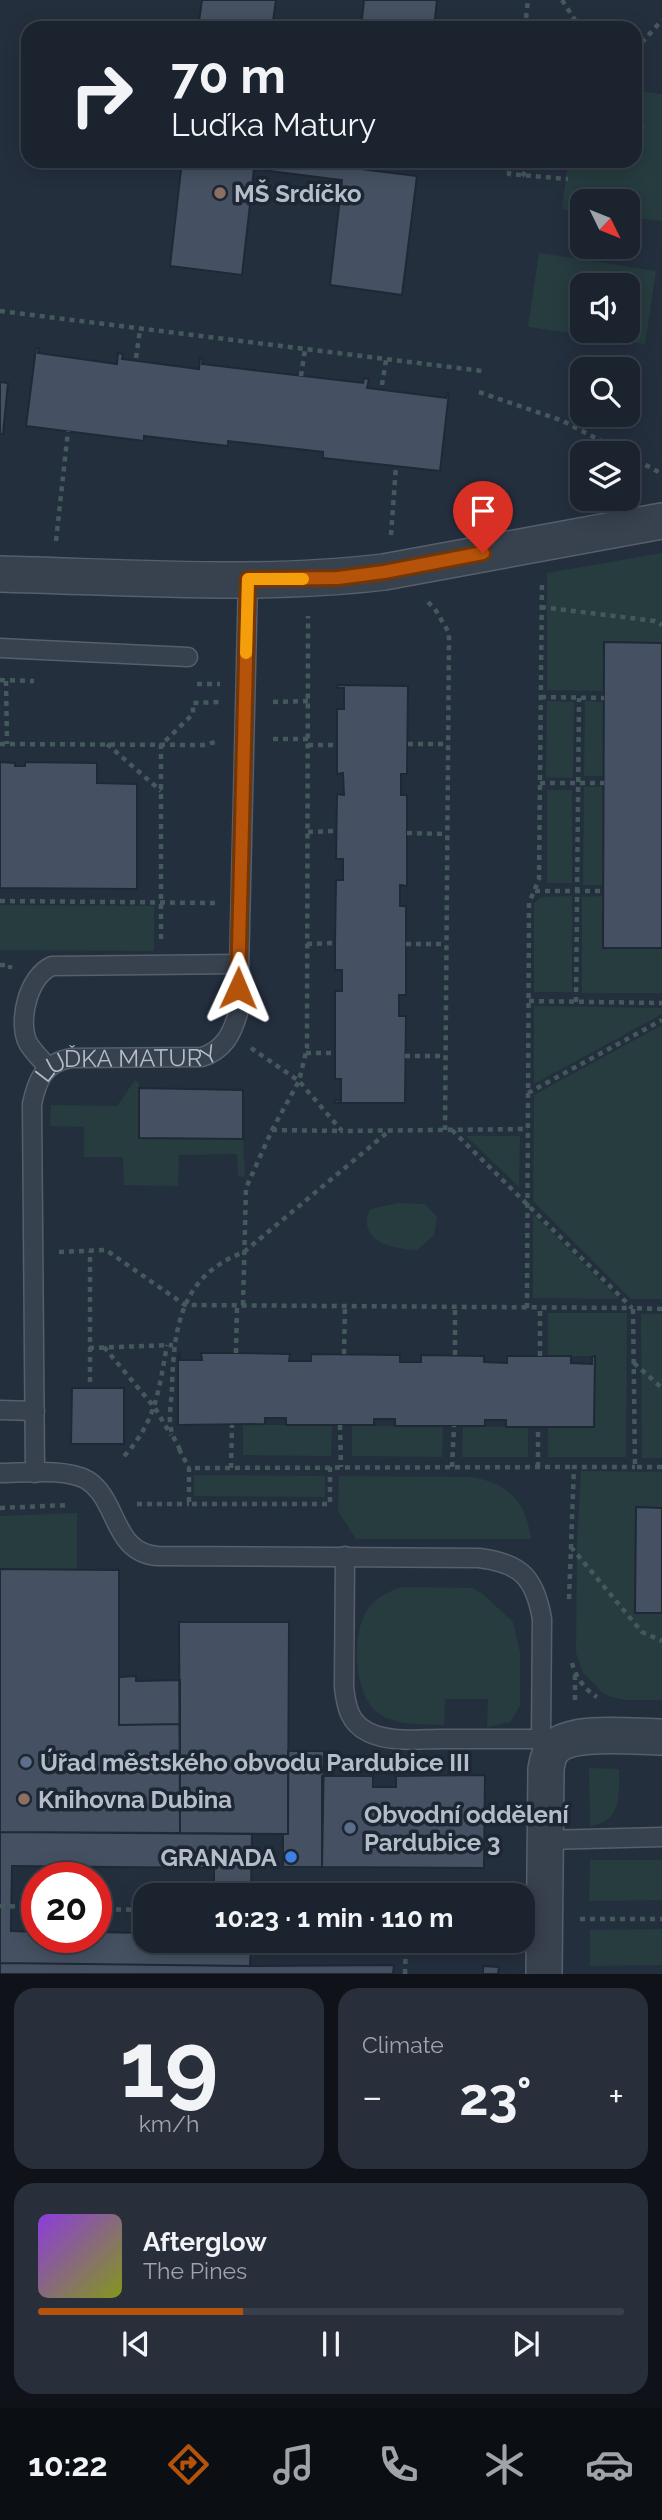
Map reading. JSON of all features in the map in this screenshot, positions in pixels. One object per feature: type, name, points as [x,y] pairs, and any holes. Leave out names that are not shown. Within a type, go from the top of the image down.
[{"type":"street","points":[[0,574],[309,579],[384,572],[662,521]]},
{"type":"street","points":[[544,1974],[547,1744],[575,1737],[662,1737]]},
{"type":"lane","name":"LUĎKA MATURY","points":[[35,1473],[32,1104],[37,1084],[48,1067],[71,1058],[202,1057],[218,1050],[230,1034],[237,1013],[248,579]]},
{"type":"lane","points":[[0,649],[188,657]]},
{"type":"lane","points":[[48,1067],[27,1040],[26,1005],[41,973],[52,966],[239,964]]},
{"type":"lane","points":[[0,1410],[35,1411]]},
{"type":"lane","points":[[0,1473],[68,1474],[86,1480],[100,1494],[130,1544],[142,1553],[158,1556],[345,1556],[479,1558],[499,1560],[514,1566],[525,1574],[535,1588],[542,1619],[547,1744],[396,1738],[368,1732],[358,1724],[350,1715],[344,1687],[345,1556]]},
{"type":"lane","points":[[545,1840],[662,1838]]},
{"type":"path","points":[[526,21],[528,0]]},
{"type":"path","points":[[562,0],[576,21]]},
{"type":"path","points":[[642,42],[662,20]]},
{"type":"path","points":[[509,168],[509,174],[568,179]]},
{"type":"path","points":[[522,176],[529,168]]},
{"type":"path","points":[[0,311],[482,371]]},
{"type":"path","points":[[136,358],[140,330]]},
{"type":"path","points":[[301,376],[305,350]]},
{"type":"path","points":[[382,385],[386,360]]},
{"type":"path","points":[[479,392],[563,421],[601,441]]},
{"type":"path","points":[[56,542],[68,431]]},
{"type":"path","points":[[640,462],[662,474]]},
{"type":"path","points":[[391,538],[396,466]]},
{"type":"path","points":[[527,1308],[529,903],[539,879],[542,568]]},
{"type":"path","points":[[236,1353],[246,1188],[272,1130],[299,1081],[306,1053],[309,579]]},
{"type":"path","points":[[417,598],[426,601],[435,609],[449,633],[445,1130]]},
{"type":"path","points":[[541,607],[655,621],[662,625]]},
{"type":"path","points":[[6,681],[7,744]]},
{"type":"path","points":[[541,697],[604,698]]},
{"type":"path","points":[[576,1002],[579,698]]},
{"type":"path","points":[[162,965],[161,745],[193,714],[193,703],[245,702]]},
{"type":"path","points":[[0,744],[203,745]]},
{"type":"path","points":[[107,744],[162,791]]},
{"type":"path","points":[[408,744],[448,744]]},
{"type":"path","points":[[308,745],[337,745]]},
{"type":"path","points":[[540,783],[604,783]]},
{"type":"path","points":[[308,832],[337,831]]},
{"type":"path","points":[[407,832],[447,834]]},
{"type":"path","points":[[534,891],[603,891]]},
{"type":"path","points":[[0,901],[240,904]]},
{"type":"path","points":[[307,944],[335,943]]},
{"type":"path","points":[[406,944],[446,944]]},
{"type":"path","points":[[528,1001],[662,1003]]},
{"type":"path","points":[[528,1093],[662,1020]]},
{"type":"path","points":[[230,1034],[299,1081],[342,1131]]},
{"type":"path","points":[[306,1053],[335,1053]]},
{"type":"path","points":[[405,1056],[445,1056]]},
{"type":"path","points":[[272,1130],[528,1129]]},
{"type":"path","points":[[452,1130],[633,1308],[635,1467]]},
{"type":"path","points":[[189,1504],[189,1468],[171,1429],[173,1345],[185,1304],[194,1288],[223,1260],[244,1252],[389,1131]]},
{"type":"path","points":[[33,1253],[106,1250],[185,1304],[662,1309]]},
{"type":"path","points":[[90,1251],[90,1382]]},
{"type":"path","points":[[344,1354],[345,1306]]},
{"type":"path","points":[[455,1308],[455,1355]]},
{"type":"path","points":[[540,1308],[540,1356]]},
{"type":"path","points":[[89,1348],[173,1345]]},
{"type":"path","points":[[124,1456],[147,1426],[155,1408],[167,1346]]},
{"type":"path","points":[[104,1347],[155,1408],[180,1450]]},
{"type":"path","points":[[634,1363],[662,1388]]},
{"type":"path","points":[[231,1468],[232,1425]]},
{"type":"path","points":[[340,1426],[341,1467]]},
{"type":"path","points":[[452,1467],[454,1426]]},
{"type":"path","points":[[538,1427],[538,1467]]},
{"type":"path","points":[[0,1508],[106,1504],[331,1504],[330,1467]]},
{"type":"path","points":[[569,1611],[574,1467]]},
{"type":"path","points":[[189,1468],[662,1467]]},
{"type":"path","points":[[571,1547],[642,1632],[662,1641]]},
{"type":"path","points":[[571,1661],[575,1673],[588,1692],[608,1704]]},
{"type":"path","points":[[0,1906],[21,1907]]},
{"type":"path","points":[[112,1909],[133,1910]]},
{"type":"path","points":[[545,1919],[662,1919]]},
{"type":"path","points":[[405,1974],[406,1953]]},
{"type":"green space","points":[[642,92],[662,94],[662,221],[640,218],[640,189],[570,189],[570,210],[562,209],[567,168],[642,168]]},
{"type":"green space","points":[[539,253],[656,271],[645,344],[638,343],[640,273],[570,273],[570,333],[528,327]]},
{"type":"green space","points":[[662,553],[662,643],[604,691],[547,690],[547,573]]},
{"type":"green space","points":[[547,701],[574,702],[573,778],[546,777]]},
{"type":"green space","points":[[585,701],[604,702],[604,776],[584,776]]},
{"type":"green space","points":[[584,787],[603,787],[603,885],[583,885]]},
{"type":"green space","points":[[547,790],[572,790],[572,883],[547,883]]},
{"type":"green space","points":[[572,896],[572,992],[534,992],[534,903],[541,897]]},
{"type":"green space","points":[[603,896],[603,947],[662,948],[662,993],[582,993],[582,897]]},
{"type":"green space","points":[[0,905],[154,906],[154,951],[0,950]]},
{"type":"green space","points":[[534,1006],[662,1008],[662,1014],[534,1084]]},
{"type":"green space","points":[[662,1025],[662,1299],[631,1299],[533,1201],[534,1095]]},
{"type":"green space","points":[[135,1080],[139,1083],[139,1138],[243,1139],[245,1177],[238,1176],[237,1154],[179,1155],[178,1186],[124,1185],[123,1157],[84,1157],[84,1127],[50,1126],[51,1105],[117,1106]]},
{"type":"green space","points":[[466,1136],[520,1136],[519,1187]]},
{"type":"green space","points":[[398,1203],[425,1204],[437,1217],[434,1235],[417,1250],[388,1245],[372,1236],[368,1229],[370,1209]]},
{"type":"green space","points":[[533,1214],[619,1299],[533,1298]]},
{"type":"green space","points":[[548,1313],[627,1313],[626,1457],[548,1457],[548,1427],[594,1427],[594,1356],[548,1356]]},
{"type":"green space","points":[[641,1314],[662,1314],[662,1458],[642,1458]]},
{"type":"green space","points":[[243,1425],[332,1425],[331,1456],[243,1455]]},
{"type":"green space","points":[[352,1426],[443,1426],[442,1457],[352,1456]]},
{"type":"green space","points":[[463,1426],[528,1427],[528,1457],[462,1457]]},
{"type":"green space","points":[[581,1471],[662,1472],[662,1508],[636,1508],[635,1612],[662,1613],[662,1700],[611,1697],[603,1693],[583,1673],[576,1653]]},
{"type":"green space","points":[[194,1475],[325,1476],[325,1497],[194,1496]]},
{"type":"green space","points":[[339,1476],[472,1477],[485,1480],[497,1484],[514,1497],[525,1515],[531,1539],[356,1539],[338,1511]]},
{"type":"green space","points":[[77,1513],[77,1570],[0,1569],[0,1516]]},
{"type":"green space","points":[[402,1587],[472,1588],[483,1594],[513,1622],[520,1652],[520,1706],[510,1722],[487,1727],[488,1699],[445,1699],[444,1725],[412,1724],[388,1719],[371,1706],[364,1694],[357,1663],[359,1631],[373,1602]]},
{"type":"green space","points":[[589,1768],[619,1769],[618,1797],[613,1813],[608,1819],[590,1826]]},
{"type":"green space","points":[[590,1860],[662,1860],[662,1900],[589,1901]]},
{"type":"green space","points":[[662,1929],[662,1965],[590,1966],[590,1930]]},
{"type":"building","points":[[202,0],[276,0],[273,21],[199,21]]},
{"type":"building","points":[[364,0],[437,0],[435,21],[362,21]]},
{"type":"building","points":[[181,168],[352,168],[417,176],[402,295],[330,285],[342,180],[254,169],[242,275],[170,266]]},
{"type":"building","points":[[36,348],[39,348],[38,353],[117,364],[118,353],[123,354],[122,359],[199,369],[200,358],[203,359],[202,364],[363,383],[364,378],[369,379],[367,388],[446,398],[449,392],[440,471],[323,458],[323,452],[228,441],[228,446],[144,436],[144,441],[26,426]]},
{"type":"building","points":[[0,382],[8,383],[3,434],[0,434]]},
{"type":"building","points":[[604,642],[662,643],[662,948],[603,948]]},
{"type":"building","points":[[337,685],[408,686],[407,774],[401,774],[401,795],[407,795],[407,886],[400,885],[400,906],[406,906],[406,995],[399,995],[399,1016],[406,1016],[405,1103],[334,1103],[335,1100],[341,1101],[341,1079],[335,1079],[335,991],[342,991],[342,970],[335,970],[336,880],[343,880],[343,859],[336,859],[337,794],[344,795],[343,773],[337,774],[337,709],[344,709],[344,688],[337,688]]},
{"type":"building","points":[[0,762],[15,763],[15,766],[25,766],[25,762],[97,763],[97,783],[137,784],[137,889],[0,888]]},
{"type":"building","points":[[139,1088],[243,1090],[243,1139],[139,1138]]},
{"type":"building","points":[[178,1353],[180,1360],[202,1360],[201,1353],[236,1353],[290,1354],[289,1361],[311,1361],[311,1354],[400,1355],[400,1362],[421,1362],[421,1355],[484,1356],[484,1362],[507,1363],[507,1356],[571,1356],[571,1363],[592,1364],[592,1357],[595,1356],[594,1427],[506,1427],[506,1420],[485,1420],[485,1426],[395,1426],[395,1419],[374,1419],[374,1425],[286,1425],[286,1418],[265,1418],[265,1424],[178,1425]]},
{"type":"building","points":[[72,1388],[124,1388],[124,1444],[71,1444]]},
{"type":"building","points":[[636,1507],[662,1508],[662,1613],[635,1613]]},
{"type":"building","points":[[0,1569],[119,1570],[119,1725],[180,1724],[180,1833],[0,1832]]},
{"type":"building","points":[[179,1622],[289,1622],[288,1834],[180,1833]]},
{"type":"building","points":[[136,1676],[136,1681],[180,1680],[180,1724],[119,1725],[119,1677]]},
{"type":"building","points":[[288,1751],[324,1751],[322,1867],[283,1867],[283,1834],[288,1834]]},
{"type":"building","points":[[485,1775],[484,1868],[322,1867],[322,1776],[373,1776],[373,1787],[396,1787],[396,1776]]},
{"type":"building","points":[[0,1832],[252,1834],[251,1883],[214,1883],[214,1868],[112,1867],[112,1862],[21,1862],[21,1866],[12,1866],[11,1931],[21,1931],[21,1953],[112,1953],[112,1932],[133,1933],[133,1953],[251,1953],[250,1966],[0,1963]]},
{"type":"building","points":[[0,1963],[394,1965],[393,1974],[0,1974]]},
{"type":"building","points":[[483,1966],[499,1967],[498,1974],[483,1974]]},
{"type":"slow traffic","points":[[246,653],[248,579],[303,579]]},
{"type":"place","name":"MŠ Srdíčko","points":[[220,193]]},
{"type":"place","name":"Úřad městského obvodu Pardubice III","points":[[26,1762]]},
{"type":"place","name":"Knihovna Dubina","points":[[24,1799]]},
{"type":"place","name":"Obvodní oddělení Pardubice 3","points":[[350,1828]]},
{"type":"place","name":"GRANADA","points":[[291,1857]]},
{"type":"route","points":[[238,988],[248,579],[338,578],[483,553]]}]
